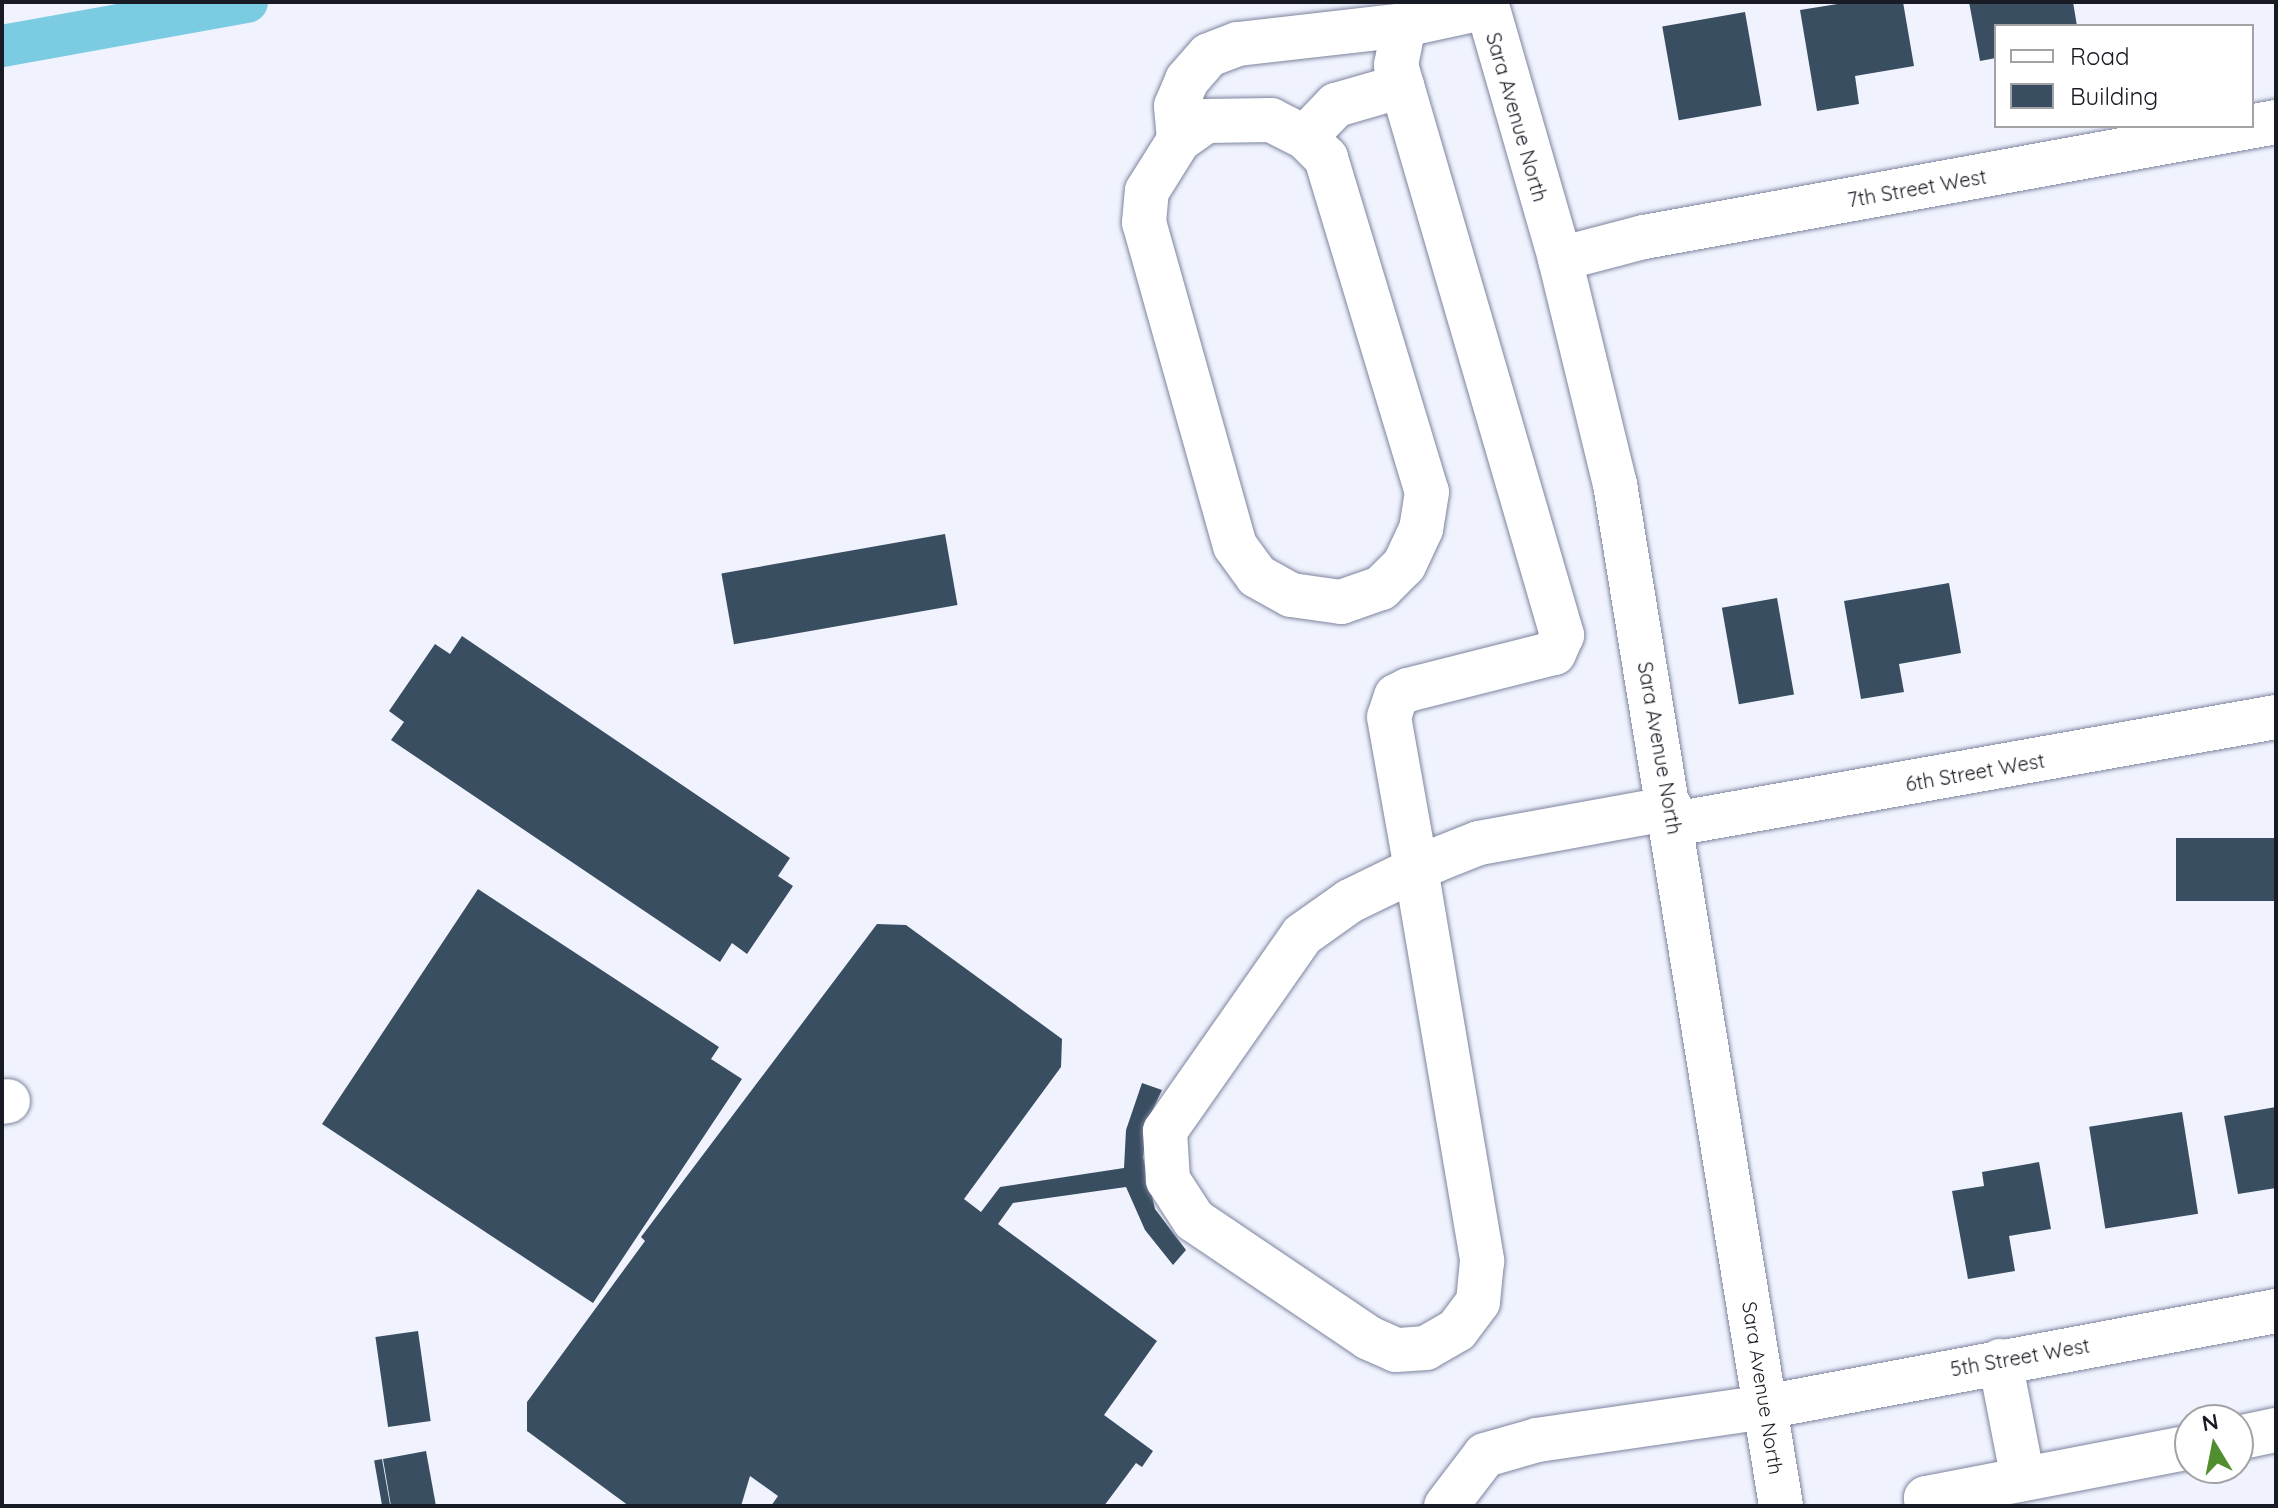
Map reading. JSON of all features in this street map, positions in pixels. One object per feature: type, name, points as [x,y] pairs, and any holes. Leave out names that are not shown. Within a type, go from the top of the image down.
[{"type":"street","points":[[1179,140],[1176,106],[1187,80],[1209,55],[1238,44],[1404,25],[1487,4]]},
{"type":"street","name":"Sara Avenue North","points":[[1487,4],[1560,259],[1615,484],[1672,816],[1781,1506]]},
{"type":"street","points":[[1305,137],[1336,105],[1402,86],[1396,65],[1404,25]]},
{"type":"street","name":"6th Street West","points":[[1402,86],[1562,635],[1554,653],[1408,690],[1390,705],[1416,869],[1482,1261],[1478,1302],[1457,1330],[1426,1348],[1396,1350],[1369,1338],[1194,1220],[1168,1180],[1165,1131],[1302,935],[1350,901],[1416,869],[1479,843],[1672,816],[2276,717]]},
{"type":"street","points":[[1235,116],[1271,120],[1305,137],[1326,158],[1427,492],[1421,529],[1404,565],[1381,588],[1341,602],[1291,595],[1257,576],[1235,546],[1144,223],[1147,191],[1179,140],[1206,121],[1235,116]]},
{"type":"street","name":"7th Street West","points":[[2254,126],[2276,122]]},
{"type":"street","name":"7th Street West","points":[[1560,259],[1644,237],[2243,128]]},
{"type":"street","name":"5th Street West","points":[[1446,1506],[1485,1455],[1537,1440],[1765,1407],[2276,1311]]},
{"type":"street","points":[[2000,1361],[2023,1479]]},
{"type":"street","points":[[2254,1435],[2276,1430]]},
{"type":"street","points":[[1927,1506],[1926,1498],[2174,1450]]},
{"type":"building","points":[[1850,2],[1903,2],[1914,66],[1855,76],[1859,104],[1817,111],[1800,10]]},
{"type":"building","points":[[1969,2],[2073,2],[2077,24],[1994,24],[1994,58],[1980,61]]},
{"type":"building","points":[[1745,12],[1761,106],[1679,120],[1662,27]]},
{"type":"building","points":[[945,534],[958,605],[734,644],[721,573]]},
{"type":"building","points":[[1949,583],[1961,653],[1899,664],[1904,692],[1861,699],[1844,601]]},
{"type":"building","points":[[1777,598],[1794,695],[1739,704],[1722,608]]},
{"type":"building","points":[[462,636],[790,858],[778,876],[793,886],[747,954],[732,943],[720,962],[391,740],[404,722],[389,711],[435,644],[450,654]]},
{"type":"building","points":[[2176,838],[2276,838],[2276,901],[2176,901]]},
{"type":"building","points":[[478,889],[719,1047],[711,1059],[742,1079],[593,1303],[322,1124]]},
{"type":"building","points":[[877,924],[906,925],[1062,1039],[1061,1067],[964,1199],[981,1212],[1000,1187],[1124,1168],[1126,1130],[1142,1083],[1162,1090],[1149,1118],[1143,1157],[1155,1209],[1186,1250],[1173,1265],[1145,1230],[1126,1187],[1013,1203],[998,1224],[1157,1341],[1104,1415],[1153,1451],[1142,1467],[1136,1463],[1104,1506],[771,1506],[778,1496],[750,1476],[741,1506],[629,1506],[527,1431],[527,1402],[645,1241],[641,1237]]},
{"type":"building","points":[[2276,1107],[2276,1188],[2238,1194],[2224,1116]]},
{"type":"building","points":[[2182,1112],[2198,1214],[2105,1228],[2089,1127]]},
{"type":"building","points":[[2039,1162],[2051,1229],[2009,1236],[2015,1271],[1968,1279],[1952,1191],[1984,1186],[1982,1172]]},
{"type":"building","points":[[418,1331],[431,1421],[388,1427],[375,1337]]},
{"type":"building","points":[[426,1451],[436,1506],[391,1506],[383,1459]]},
{"type":"building","points":[[382,1459],[390,1506],[382,1506],[374,1460]]},
{"type":"waterway","points":[[2,46],[247,2]]}]
